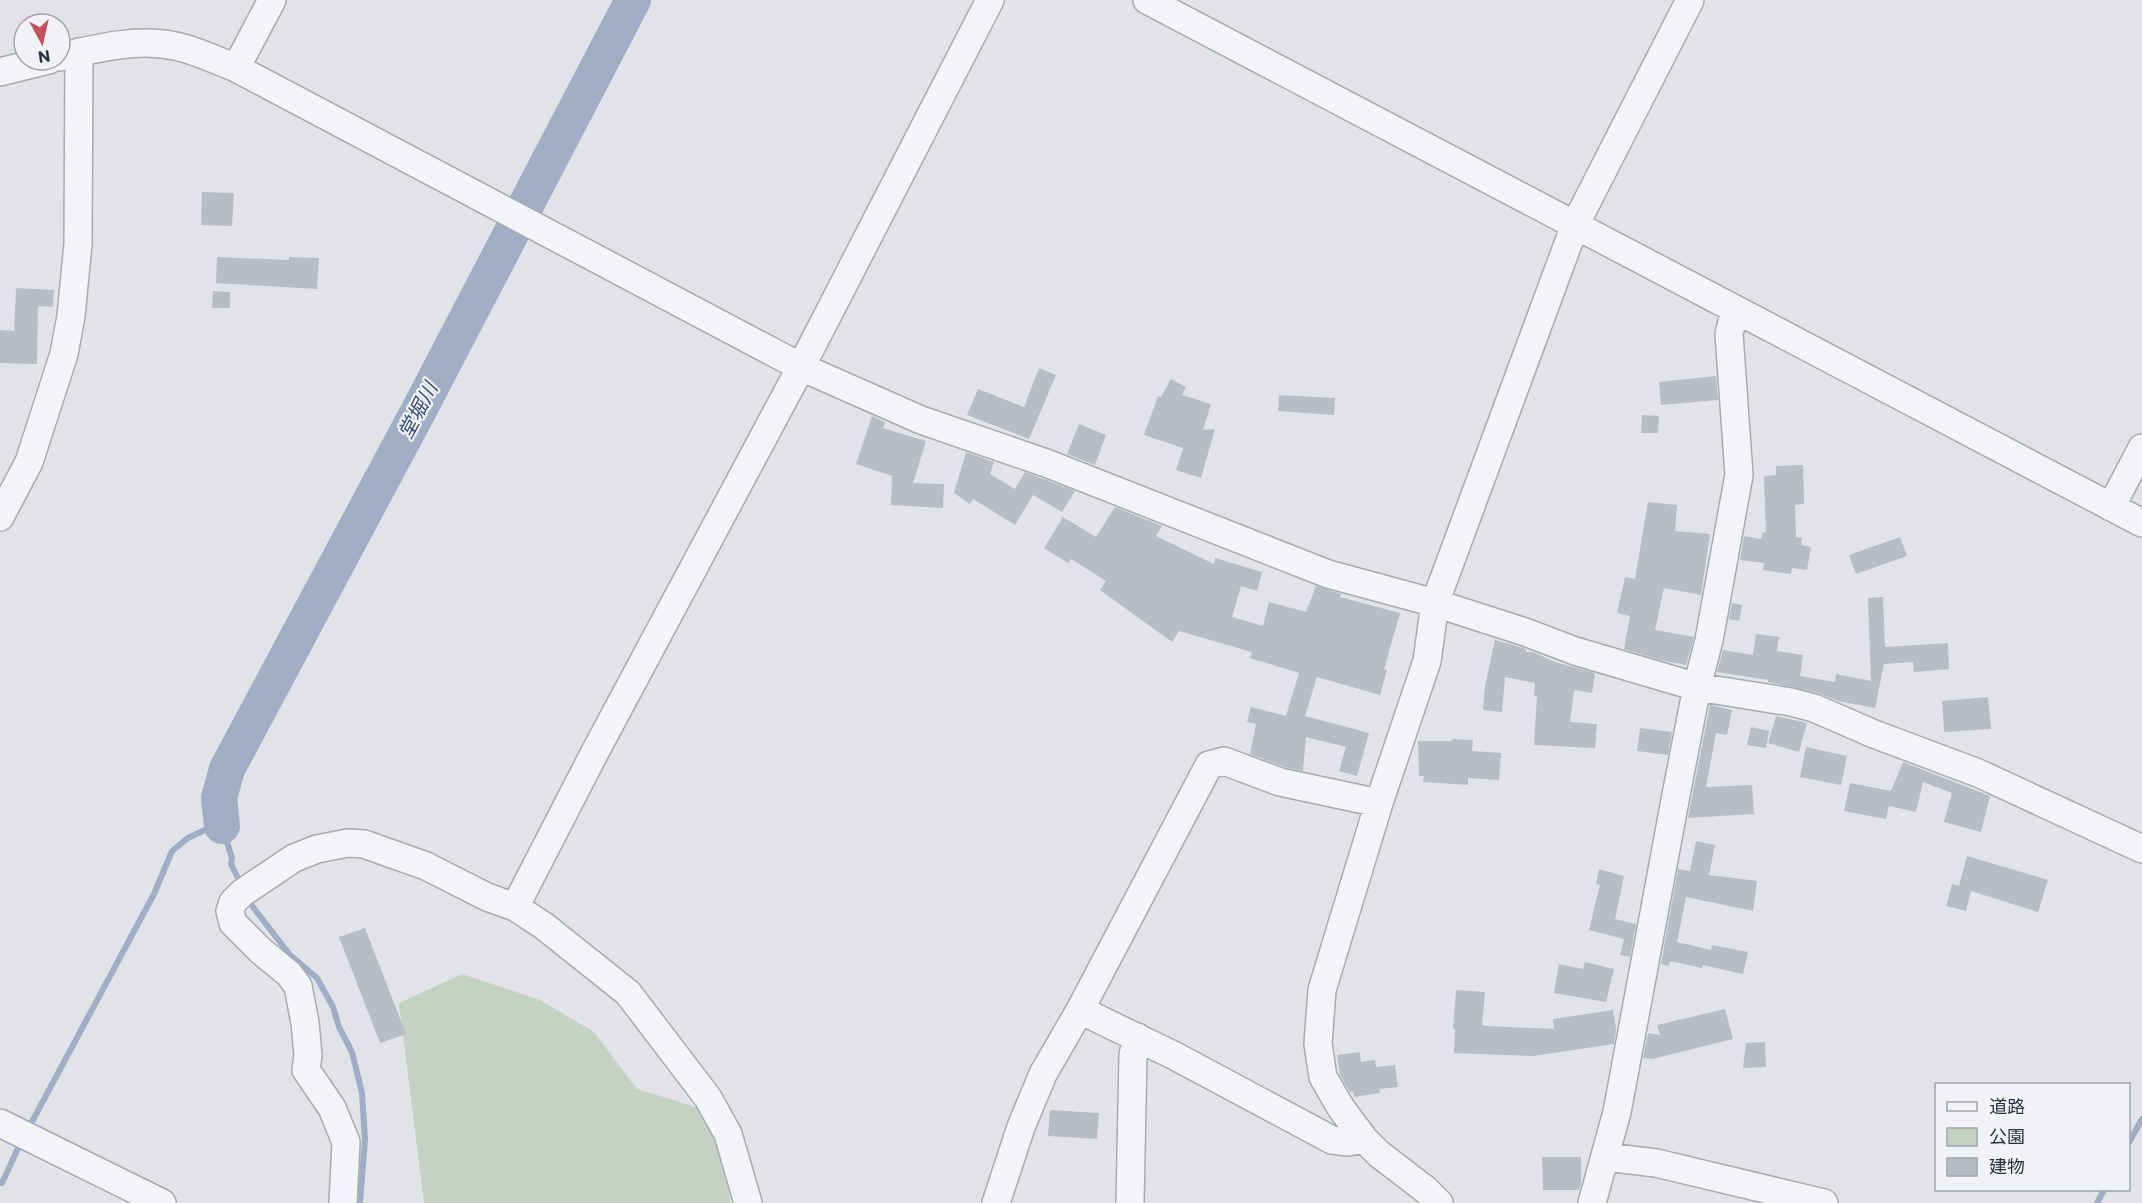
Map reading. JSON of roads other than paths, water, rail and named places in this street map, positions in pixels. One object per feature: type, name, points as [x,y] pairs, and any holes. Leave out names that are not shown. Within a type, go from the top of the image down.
[{"type":"street","points":[[236,68],[272,0]]},
{"type":"street","points":[[514,907],[801,367],[990,0]]},
{"type":"street","points":[[1147,0],[2142,523]]},
{"type":"street","points":[[1439,1203],[1364,1139],[1341,1108],[1323,1077],[1318,1044],[1322,990],[1379,803],[1427,661],[1435,603],[1575,225],[1690,0]]},
{"type":"street","points":[[72,55],[120,45],[156,44],[175,46],[236,68],[801,367],[921,420],[1046,463],[1328,574],[1435,603],[1575,651],[1697,687],[1791,702],[1814,708],[1874,734],[1978,773],[2142,849]]},
{"type":"street","points":[[0,517],[29,462],[64,354],[71,316],[78,244],[71,72]]},
{"type":"street","points":[[1593,1203],[1617,1112],[1739,475],[1729,334],[1735,310]]},
{"type":"street","points":[[2111,507],[2142,448]]},
{"type":"street","points":[[996,1203],[1021,1127],[1043,1074],[1080,1010],[1209,765],[1224,761],[1280,782],[1379,803]]},
{"type":"street","points":[[343,1203],[346,1142],[332,1108],[306,1070],[308,1055],[298,986],[289,974],[261,951],[233,923],[230,911],[233,902],[242,893],[294,858],[317,849],[348,843],[364,844],[394,853],[426,866],[487,897],[514,907],[544,926],[614,980],[643,1010],[708,1098],[728,1134],[748,1203]]},
{"type":"street","points":[[1080,1010],[1175,1056],[1332,1140],[1348,1142],[1364,1139]]},
{"type":"street","points":[[1130,1203],[1132,1055],[1137,1037]]},
{"type":"street","points":[[0,1123],[162,1203]]},
{"type":"street","points":[[1606,1157],[1656,1163],[1824,1203]]},
{"type":"waterway","name":"堂堀川","points":[[222,826],[219,798],[227,769],[419,410],[633,0]]},
{"type":"waterway","points":[[27,1131],[154,894],[172,851],[188,838],[205,830],[222,826],[232,858],[231,864],[242,886]]},
{"type":"waterway","points":[[248,898],[290,955],[317,978],[333,1007],[339,1027],[352,1052],[362,1093],[365,1140],[360,1203]]},
{"type":"waterway","points":[[2130,1140],[2142,1119]]},
{"type":"waterway","points":[[0,1182],[2,1183],[21,1142]]},
{"type":"waterway","points":[[2097,1203],[2103,1191]]}]
